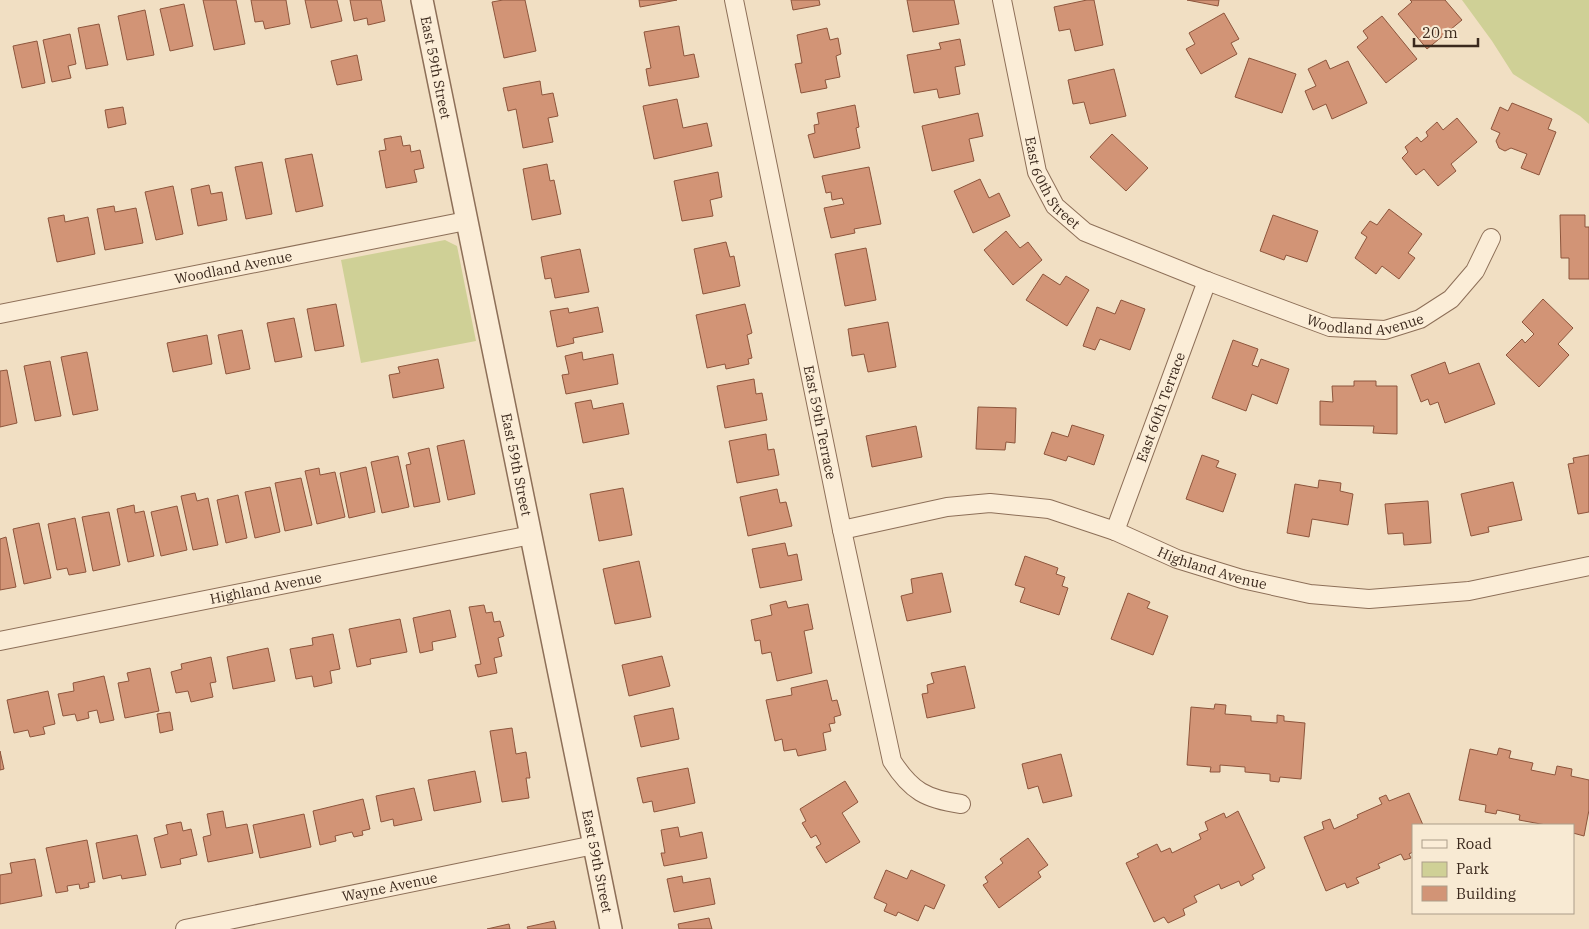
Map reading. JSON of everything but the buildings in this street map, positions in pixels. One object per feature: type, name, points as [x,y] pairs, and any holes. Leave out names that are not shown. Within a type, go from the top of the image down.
[{"type":"street","name":"East 59th Street","points":[[422,0],[611,929]]},
{"type":"street","name":"East 59th Terrace","points":[[734,0],[842,530],[892,761],[901,775],[916,790],[937,801],[961,804]]},
{"type":"street","name":"East 60th Street","points":[[1002,0],[1037,172],[1055,206],[1085,232],[1207,282]]},
{"type":"street","name":"Woodland Avenue","points":[[0,314],[466,221]]},
{"type":"street","name":"Woodland Avenue","points":[[1207,282],[1330,328],[1385,330],[1420,319],[1451,299],[1475,271],[1491,238]]},
{"type":"street","name":"East 60th Terrace","points":[[1115,531],[1207,282]]},
{"type":"street","name":"Highland Avenue","points":[[842,530],[947,507],[990,503],[1049,509],[1115,531],[1177,558],[1242,580],[1310,594],[1368,599],[1469,590],[1589,566]]},
{"type":"street","name":"Highland Avenue","points":[[0,641],[531,535]]},
{"type":"street","name":"Wayne Avenue","points":[[186,929],[594,845]]},
{"type":"green space","points":[[1462,0],[1589,0],[1589,124],[1580,116],[1513,74]]},
{"type":"green space","points":[[445,240],[457,246],[476,341],[361,363],[341,260]]}]
